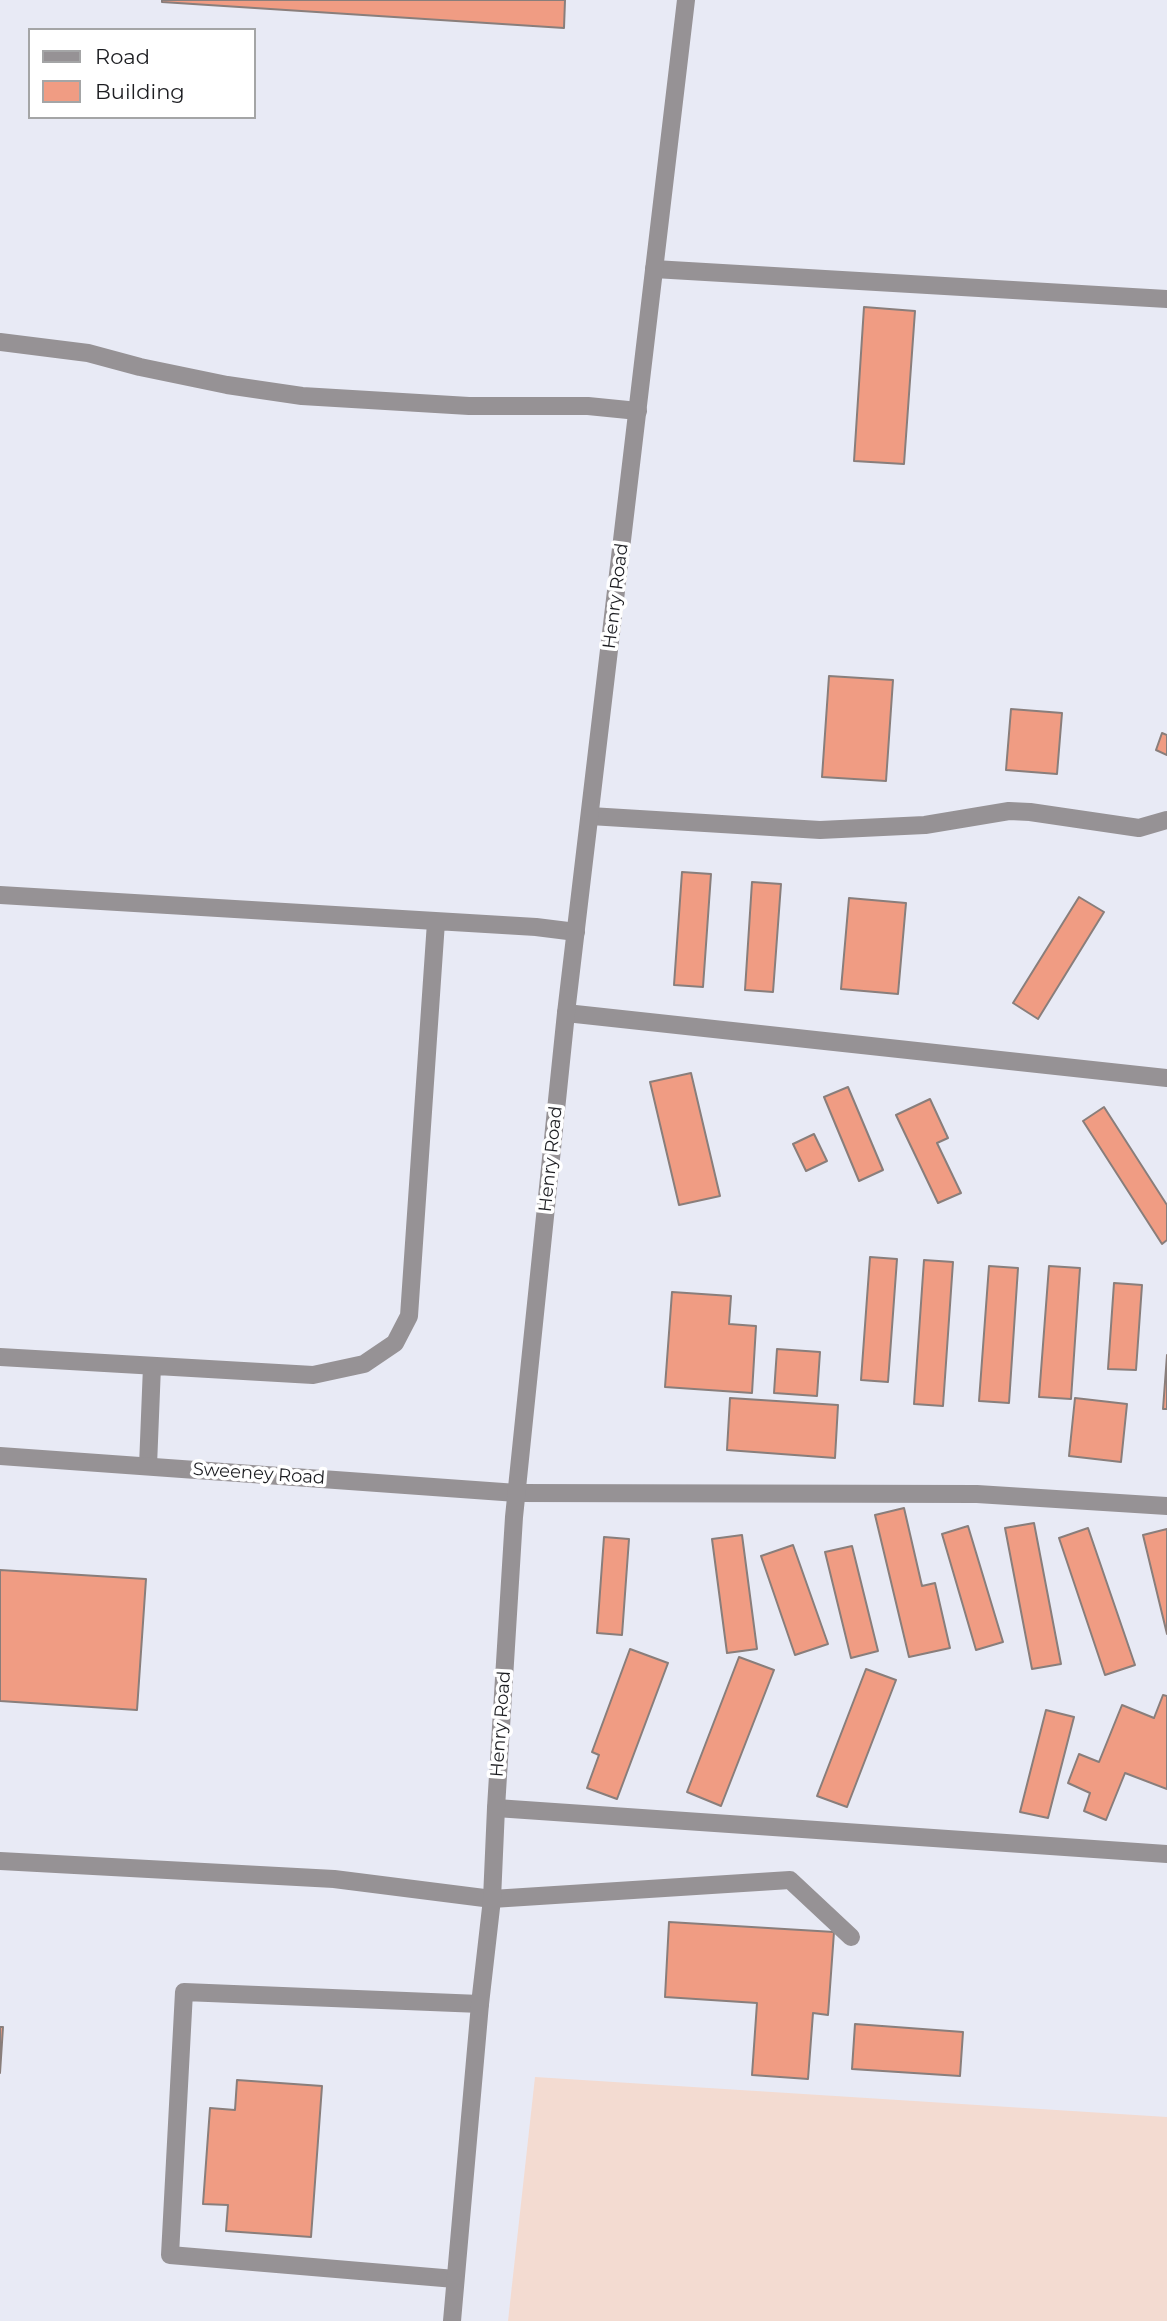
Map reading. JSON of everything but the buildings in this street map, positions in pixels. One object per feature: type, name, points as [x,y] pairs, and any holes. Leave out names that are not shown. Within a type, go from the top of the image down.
[{"type":"street","name":"Henry Road","points":[[452,2321],[492,1899],[517,1493],[566,1013],[686,0]]},
{"type":"street","points":[[654,269],[1167,299]]},
{"type":"street","points":[[0,342],[88,353],[140,367],[302,396],[469,406],[589,406],[638,411]]},
{"type":"street","points":[[590,816],[820,830],[925,825],[1009,811],[1139,828],[1167,820]]},
{"type":"street","points":[[0,895],[536,927],[576,932]]},
{"type":"street","points":[[0,1357],[313,1375],[364,1364],[395,1343],[409,1315],[436,922]]},
{"type":"street","points":[[566,1013],[1167,1078]]},
{"type":"street","points":[[148,1466],[152,1366]]},
{"type":"street","name":"Sweeney Road","points":[[0,1456],[517,1493],[977,1494],[1167,1506]]},
{"type":"street","points":[[496,1808],[1167,1854]]},
{"type":"street","points":[[0,1861],[334,1879],[492,1899],[790,1880],[851,1937]]},
{"type":"street","points":[[455,2279],[170,2255],[184,1992],[480,2004]]},
{"type":"shaded area","points":[[535,2077],[1167,2117],[1167,2321],[508,2321]]}]
